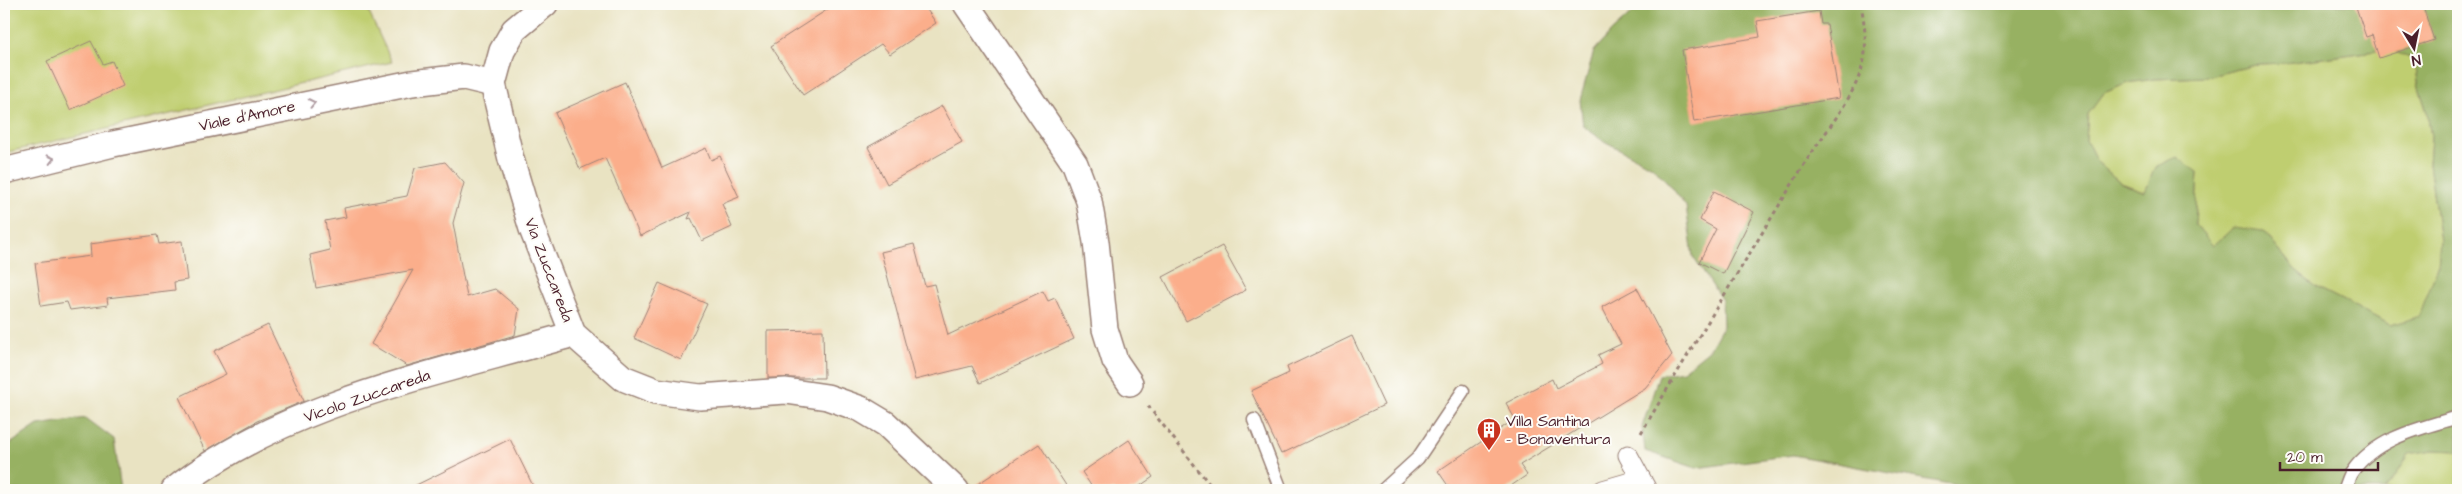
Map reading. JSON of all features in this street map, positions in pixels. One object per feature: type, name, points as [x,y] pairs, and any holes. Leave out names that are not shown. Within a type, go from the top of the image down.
[{"type":"street","name":"Via Zuccareda","points":[[545,4],[514,30],[502,52],[493,84],[511,158],[532,229],[573,334],[623,378],[656,391],[700,397],[786,391],[828,397],[861,409],[886,424],[956,490]]},
{"type":"street","points":[[966,4],[1075,164],[1089,201],[1096,242],[1105,328],[1115,361],[1130,383]]},
{"type":"street","name":"Viale d'Amore","points":[[4,171],[113,144],[412,83],[464,78],[493,84]]},
{"type":"street","name":"Vicolo Zuccareda","points":[[174,490],[198,472],[277,428],[338,402],[573,334]]},
{"type":"street","points":[[1603,490],[1644,485],[1628,455]]},
{"type":"lane","points":[[1383,490],[1418,458],[1463,391]]},
{"type":"lane","points":[[2344,490],[2352,472],[2376,448],[2419,428],[2458,417]]},
{"type":"lane","points":[[1254,420],[1281,490]]},
{"type":"path","points":[[1628,455],[1809,155],[1840,111],[1855,83],[1864,64],[1865,24],[1861,4]]},
{"type":"path","points":[[1130,383],[1214,490]]},
{"type":"green space","points":[[4,4],[365,4],[392,62],[4,153]]},
{"type":"green space","points":[[1642,4],[2458,4],[2458,451],[2434,450],[2409,454],[2396,476],[2383,490],[1982,490],[1793,455],[1696,468],[1645,451],[1642,427],[1659,375],[1683,371],[1710,349],[1723,326],[1722,300],[1693,257],[1686,206],[1669,184],[1652,166],[1604,141],[1583,126],[1580,100],[1594,51],[1612,31]],"holes":[[[2390,49],[2415,61],[2431,137],[2429,164],[2440,241],[2438,267],[2419,316],[2391,325],[2318,288],[2298,273],[2263,231],[2234,227],[2213,246],[2195,225],[2198,172],[2177,157],[2155,167],[2145,192],[2121,183],[2097,162],[2086,140],[2088,114],[2104,93],[2128,83],[2154,79],[2206,77],[2259,64],[2285,63]]]},
{"type":"green space","points":[[2390,49],[2415,61],[2431,137],[2429,164],[2440,241],[2438,267],[2419,317],[2391,325],[2318,288],[2298,273],[2263,231],[2213,246],[2195,225],[2198,172],[2155,167],[2146,192],[2121,183],[2097,162],[2086,140],[2088,114],[2104,93],[2128,83],[2154,79],[2206,77],[2259,64],[2285,63]]},
{"type":"green space","points":[[86,418],[114,439],[121,490],[4,490],[4,448],[38,425]]},
{"type":"green space","points":[[2434,450],[2458,451],[2458,490],[2383,490],[2396,476],[2409,453]]},
{"type":"building","points":[[836,4],[923,4],[936,23],[890,54],[881,44],[803,95],[771,46]]},
{"type":"building","points":[[2355,4],[2422,4],[2434,40],[2379,58],[2372,35],[2366,37]]},
{"type":"building","points":[[1819,11],[1821,24],[1827,24],[1839,98],[1694,122],[1682,50],[1760,37],[1757,21]]},
{"type":"building","points":[[91,41],[103,64],[112,61],[123,86],[70,110],[47,61]]},
{"type":"building","points":[[625,82],[662,168],[706,148],[711,160],[720,156],[739,197],[722,204],[732,227],[702,241],[691,218],[688,219],[691,212],[640,236],[605,158],[580,169],[555,113]]},
{"type":"building","points":[[942,106],[962,142],[887,184],[868,147]]},
{"type":"building","points":[[445,162],[464,183],[453,223],[467,297],[495,289],[519,309],[515,335],[407,366],[371,344],[413,270],[316,288],[310,255],[330,250],[325,221],[346,217],[344,208],[407,196],[415,168]]},
{"type":"building","points":[[1714,191],[1754,212],[1723,274],[1699,262],[1716,229],[1700,220]]},
{"type":"building","points":[[157,235],[159,244],[182,241],[187,280],[174,282],[175,290],[107,298],[108,305],[70,310],[67,302],[41,306],[35,263],[91,256],[90,244]]},
{"type":"building","points":[[914,244],[925,286],[934,284],[948,335],[1043,291],[1048,301],[1055,298],[1074,339],[980,383],[972,366],[915,380],[881,252]]},
{"type":"building","points":[[1222,246],[1246,290],[1186,321],[1163,277]]},
{"type":"building","points":[[659,283],[707,304],[681,360],[634,338]]},
{"type":"building","points":[[1637,288],[1672,355],[1645,388],[1520,465],[1527,475],[1505,490],[1451,490],[1438,471],[1515,419],[1506,403],[1552,379],[1556,388],[1602,364],[1598,355],[1621,344],[1602,307]]},
{"type":"building","points":[[268,325],[304,401],[257,421],[205,451],[179,397],[226,374],[214,351]]},
{"type":"building","points":[[823,330],[824,378],[768,378],[768,331]]},
{"type":"building","points":[[1352,336],[1384,405],[1281,454],[1251,391],[1289,373],[1287,367]]},
{"type":"building","points":[[510,439],[535,490],[406,490]]},
{"type":"building","points":[[1129,440],[1153,477],[1134,490],[1094,490],[1082,472]]},
{"type":"building","points":[[1039,444],[1069,490],[970,490],[970,489]]},
{"type":"place","name":"Villa Santina - Bonaventura","points":[[1489,451]]}]
